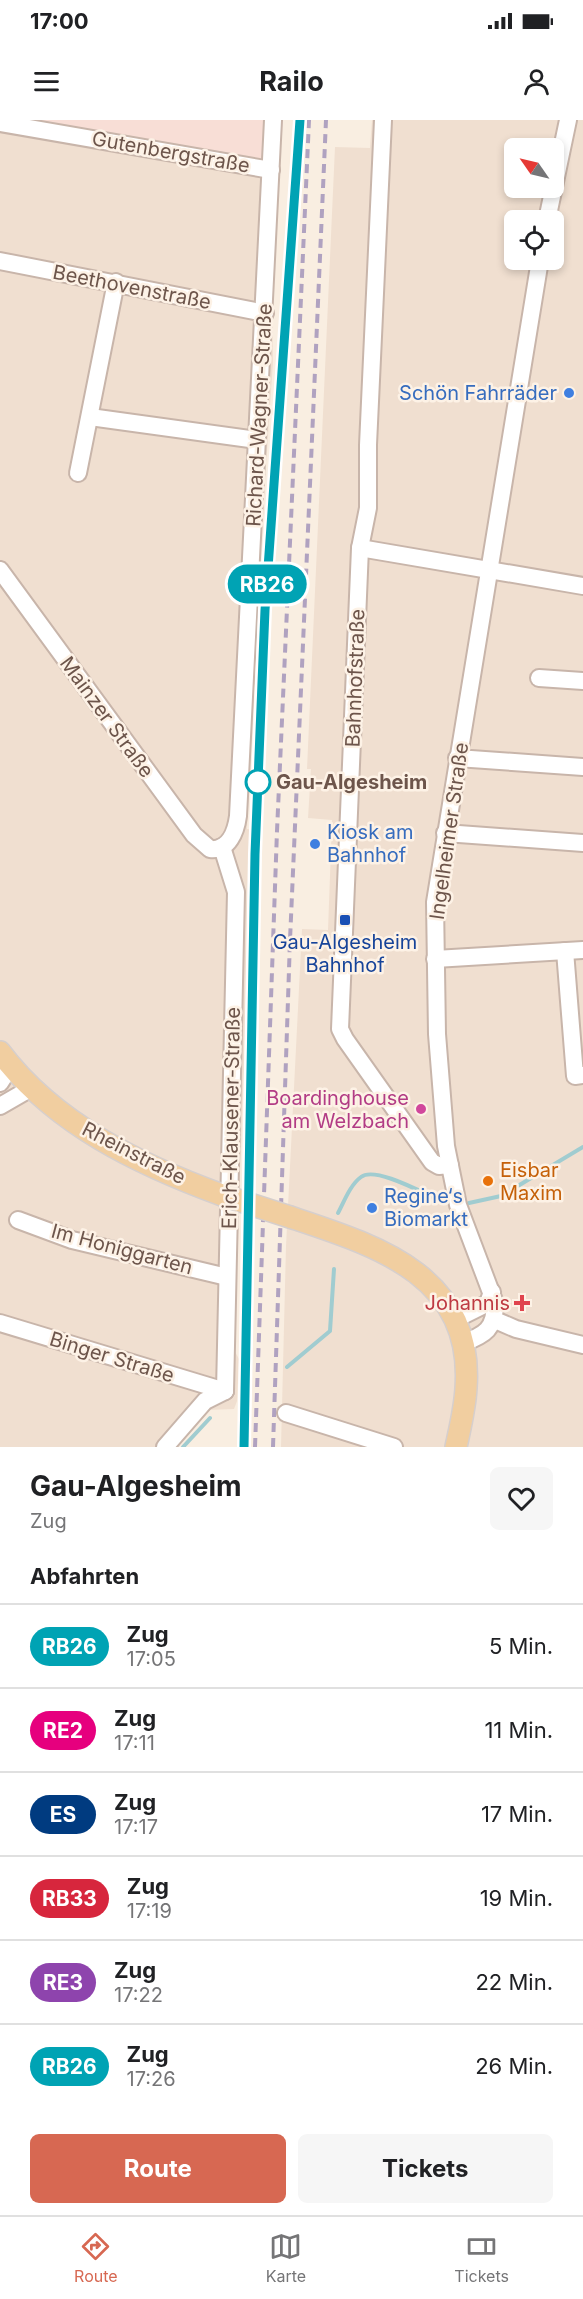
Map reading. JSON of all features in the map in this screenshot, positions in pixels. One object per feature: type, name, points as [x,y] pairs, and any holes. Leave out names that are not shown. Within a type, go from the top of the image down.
[{"type":"main road","name":"Rheinstraße","points":[[4,1067],[102,1141],[165,1173],[222,1195],[366,1242],[392,1256],[427,1282],[442,1299],[454,1320],[463,1344],[466,1388],[456,1447]]},
{"type":"street","name":"Richard-Wagner-Straße","points":[[222,848],[234,834],[238,816],[273,120]]},
{"type":"street","name":"Bahnhofstraße","points":[[383,120],[368,445],[368,508],[360,548],[340,1029],[432,1162],[439,1166],[450,1165]]},
{"type":"street","points":[[549,210],[568,120]]},
{"type":"street","name":"Gutenbergstraße","points":[[0,123],[271,170]]},
{"type":"street","name":"Beethovenstraße","points":[[0,261],[265,313]]},
{"type":"street","name":"Ingelheimer Straße","points":[[450,1165],[437,1034],[435,902],[457,758],[491,571],[538,270]]},
{"type":"street","points":[[78,473],[116,282]]},
{"type":"street","points":[[90,417],[257,440]]},
{"type":"street","points":[[360,548],[583,586]]},
{"type":"street","name":"Mainzer Straße","points":[[0,570],[194,836],[205,847],[215,850],[222,848]]},
{"type":"street","points":[[539,678],[583,681]]},
{"type":"street","points":[[457,758],[583,767]]},
{"type":"street","points":[[445,833],[583,843]]},
{"type":"street","name":"Erich-Klausener-Straße","points":[[222,848],[236,892],[225,1392]]},
{"type":"street","points":[[435,959],[583,950]]},
{"type":"street","points":[[565,951],[575,1076],[583,1075]]},
{"type":"street","points":[[0,1106],[33,1087]]},
{"type":"street","points":[[450,1165],[458,1205],[492,1292],[495,1320],[487,1330],[463,1344]]},
{"type":"street","name":"Im Honiggarten","points":[[18,1220],[72,1240],[227,1277]]},
{"type":"street","points":[[454,1320],[488,1303],[492,1292]]},
{"type":"street","points":[[495,1320],[516,1329],[583,1345]]},
{"type":"street","name":"Binger Straße","points":[[0,1323],[225,1392]]},
{"type":"street","points":[[165,1447],[205,1401],[225,1392]]},
{"type":"street","points":[[286,1413],[394,1447]]},
{"type":"shaded area","points":[[0,120],[278,167],[272,296],[273,362],[259,572],[261,579],[247,829],[252,830],[234,1350],[239,1359],[237,1401],[234,1409],[207,1410],[171,1447],[0,1447]]},
{"type":"shaded area","points":[[15,120],[283,120],[278,167]]},
{"type":"shaded area","points":[[372,120],[583,120],[583,1447],[281,1447],[286,1246],[302,929],[328,930],[332,820],[308,818],[311,769],[307,769],[335,147],[370,148]]},
{"type":"waterway","points":[[469,1203],[501,1196],[583,1147]]},
{"type":"waterway","points":[[338,1213],[354,1184],[361,1177],[368,1175],[388,1178],[439,1200]]},
{"type":"waterway","points":[[287,1367],[330,1331],[334,1269]]},
{"type":"waterway","points":[[183,1447],[210,1418]]},
{"type":"railway","points":[[244,1447],[256,854],[265,610],[300,120]]},
{"type":"railway","points":[[255,1447],[277,831],[309,120]]},
{"type":"railway","points":[[273,1447],[290,940],[326,120]]},
{"type":"train","name":"RB26","points":[[244,1447],[255,854],[265,610],[300,120]]},
{"type":"place","name":"Schön Fahrräder","points":[[569,393]]},
{"type":"place","name":"Gau-Algesheim","points":[[258,782]]},
{"type":"place","name":"Kiosk am Bahnhof","points":[[315,844]]},
{"type":"place","name":"Gau-Algesheim Bahnhof","points":[[345,920]]},
{"type":"place","name":"Boardinghouse am Welzbach","points":[[421,1109]]},
{"type":"place","name":"Eisbar Maxim","points":[[488,1181]]},
{"type":"place","name":"Regine‘s Biomarkt","points":[[372,1208]]},
{"type":"place","name":"Johannis","points":[[522,1303]]}]
